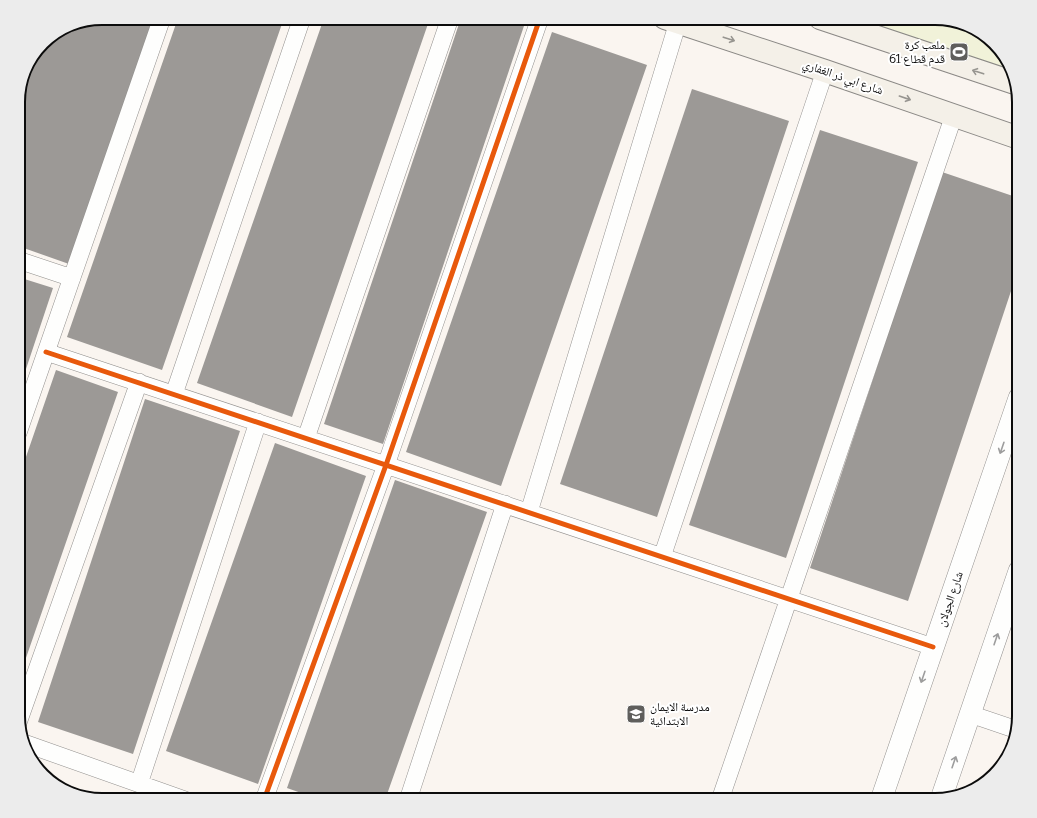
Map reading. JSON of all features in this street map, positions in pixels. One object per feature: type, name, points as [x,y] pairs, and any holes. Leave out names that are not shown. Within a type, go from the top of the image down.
[{"type":"main road","name":"شارع ابي ذر الغفاري","points":[[687,25],[1012,136]]},
{"type":"main road","points":[[841,25],[1009,82]]},
{"type":"street","points":[[25,413],[160,25]]},
{"type":"street","points":[[174,394],[300,25]]},
{"type":"street","points":[[306,438],[448,25]]},
{"type":"street","points":[[267,793],[386,465],[538,25]]},
{"type":"street","points":[[529,512],[671,25]]},
{"type":"street","points":[[662,557],[825,71]]},
{"type":"street","points":[[722,793],[954,115]]},
{"type":"street","points":[[25,262],[72,278]]},
{"type":"street","points":[[46,352],[933,647]]},
{"type":"street","points":[[25,703],[139,382]]},
{"type":"street","name":"شارع الجولان","points":[[883,793],[1012,418]]},
{"type":"street","points":[[139,784],[258,422]]},
{"type":"street","points":[[410,793],[505,504]]},
{"type":"street","points":[[943,792],[1012,591]]},
{"type":"street","points":[[970,714],[1011,728]]},
{"type":"street","points":[[31,745],[165,793]]},
{"type":"green space","name":"ملعب كرة قدم قطاع 61","points":[[864,25],[940,25],[960,29],[974,35],[990,47],[1004,68],[1009,82]]},
{"type":"building","points":[[102,25],[154,25],[69,264],[25,248],[25,97],[31,72],[35,63],[47,47],[63,35],[77,29]]},
{"type":"building","points":[[176,25],[282,25],[162,370],[67,337]]},
{"type":"building","points":[[322,25],[428,25],[292,417],[197,383]]},
{"type":"building","points":[[459,25],[524,25],[383,444],[324,424]]},
{"type":"building","points":[[552,32],[647,65],[501,486],[406,452]]},
{"type":"building","points":[[692,89],[789,121],[657,517],[560,484]]},
{"type":"building","points":[[820,130],[918,162],[786,558],[689,525]]},
{"type":"building","points":[[942,172],[1012,196],[1012,288],[908,601],[810,568]]},
{"type":"building","points":[[25,279],[53,288],[25,372]]},
{"type":"building","points":[[56,370],[118,392],[25,661],[25,460]]},
{"type":"building","points":[[145,399],[240,431],[133,754],[38,722]]},
{"type":"building","points":[[275,443],[366,476],[258,784],[166,751]]},
{"type":"building","points":[[395,480],[487,512],[387,793],[301,793],[287,788]]},
{"type":"cycle path","points":[[267,793],[386,465],[538,25]]},
{"type":"cycle path","points":[[46,352],[933,647]]},
{"type":"place","name":"ملعب كرة قدم قطاع 61","points":[[959,52]]},
{"type":"place","name":"مدرسة الايمان الابتدائية","points":[[636,714]]}]
